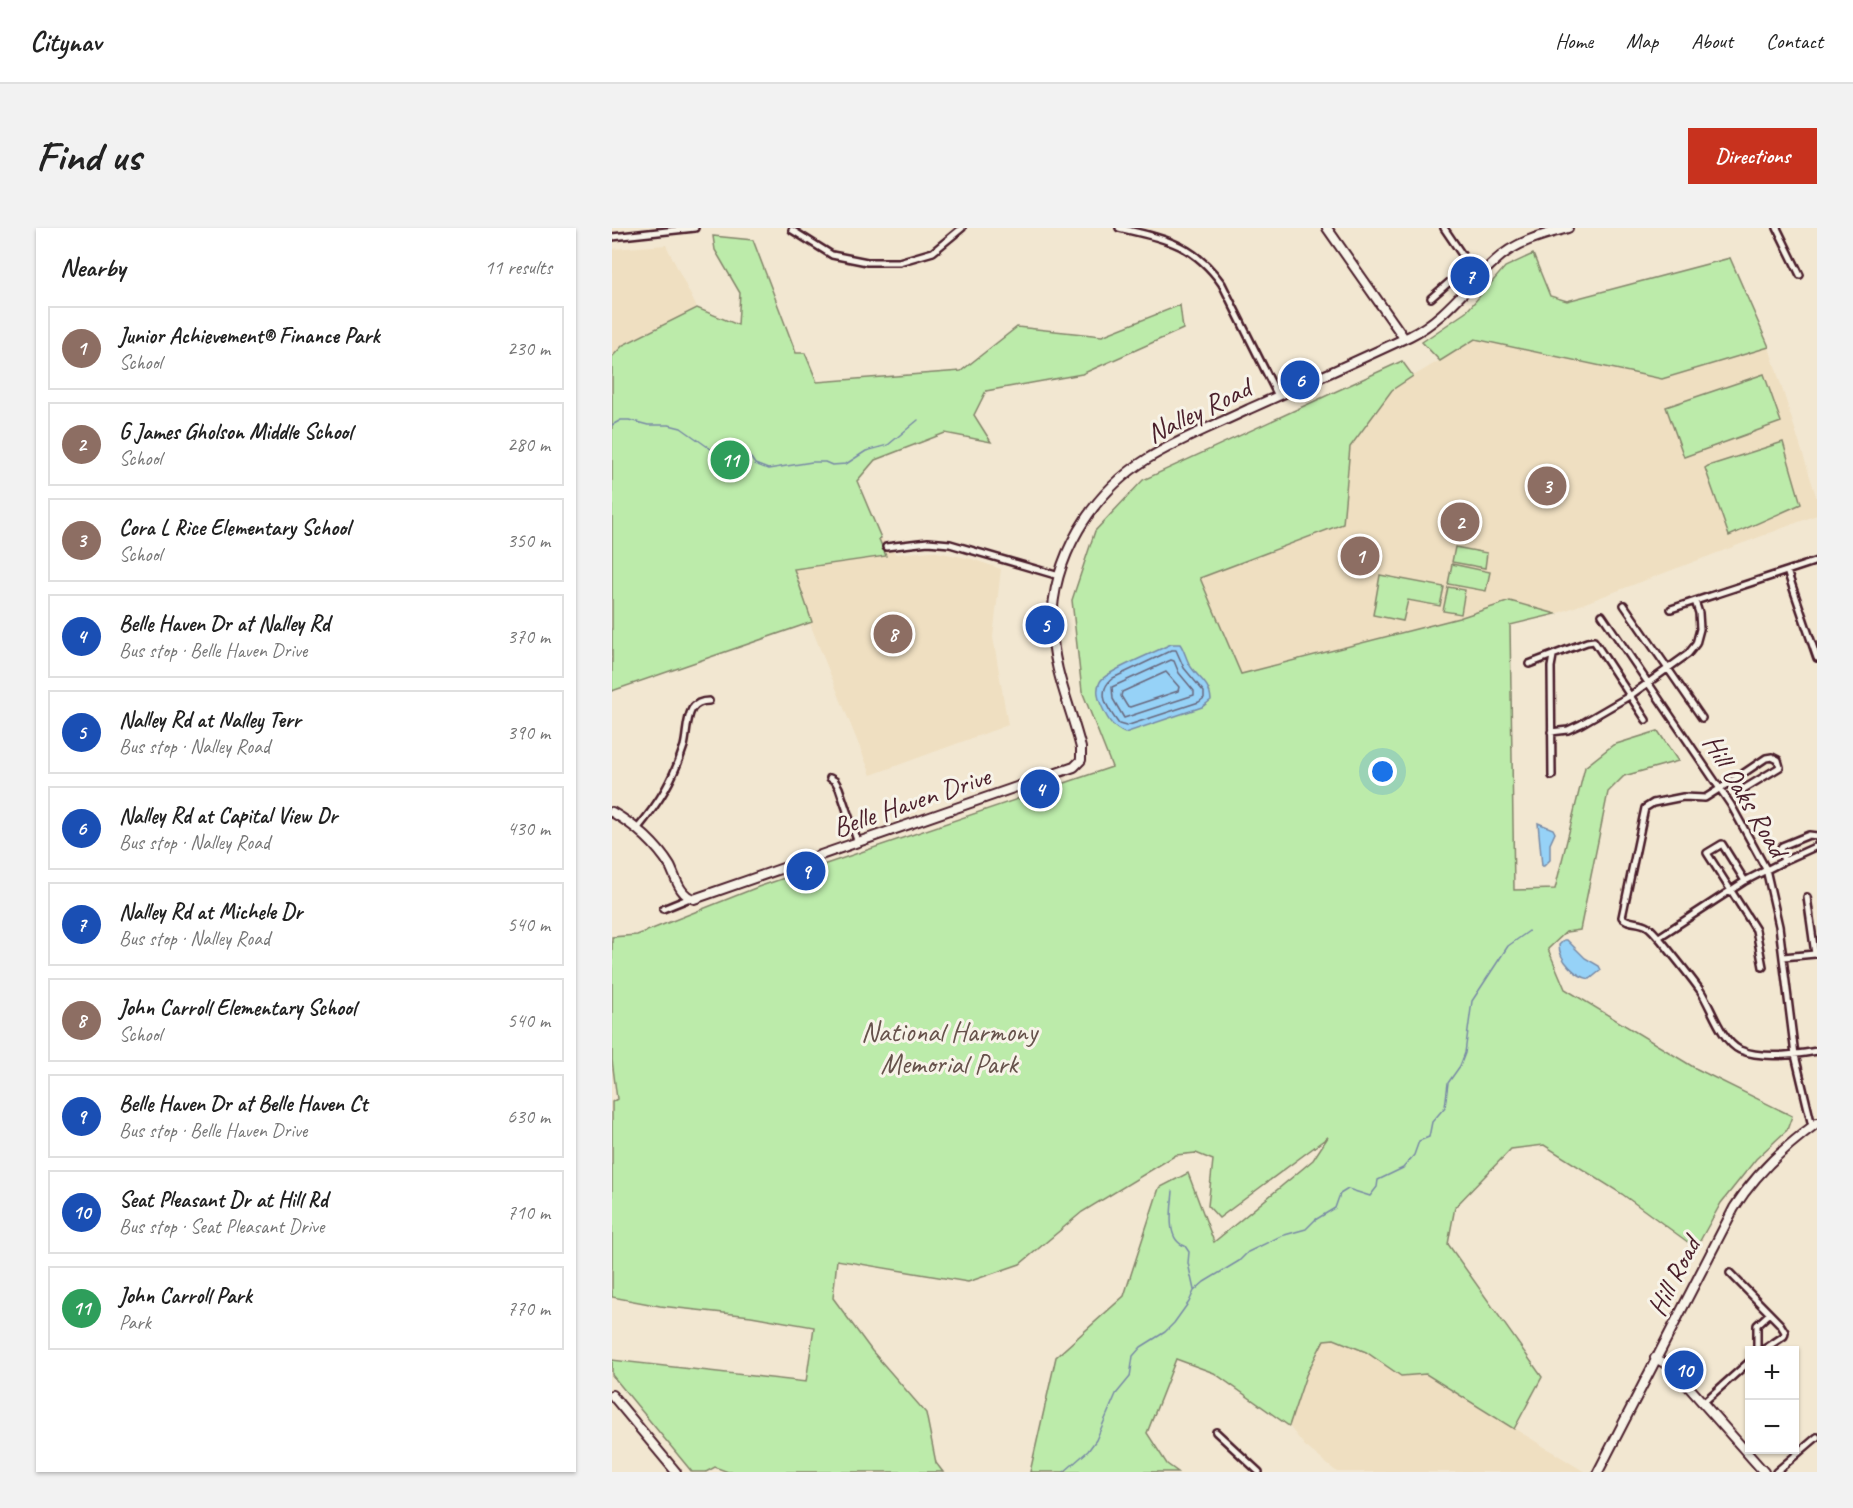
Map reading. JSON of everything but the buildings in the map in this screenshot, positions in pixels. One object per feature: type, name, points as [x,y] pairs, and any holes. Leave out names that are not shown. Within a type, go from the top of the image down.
[{"type":"street","points":[[612,237],[695,228]]},
{"type":"street","points":[[792,230],[832,255],[844,259],[899,262],[933,252],[962,228]]},
{"type":"street","points":[[1119,228],[1176,243],[1189,250],[1210,268],[1222,284],[1278,396]]},
{"type":"street","points":[[1327,228],[1404,339]]},
{"type":"street","points":[[1444,228],[1469,266],[1480,276]]},
{"type":"street","name":"Nalley Road","points":[[1072,769],[1080,762],[1082,753],[1055,660],[1053,618],[1059,576],[1070,546],[1083,521],[1107,493],[1125,476],[1156,454],[1426,327],[1448,310],[1495,260],[1537,232],[1568,228]]},
{"type":"street","points":[[1777,228],[1800,275]]},
{"type":"street","points":[[1431,298],[1469,266]]},
{"type":"street","points":[[886,547],[928,542],[950,544],[1059,576]]},
{"type":"street","points":[[1671,609],[1817,561]]},
{"type":"street","points":[[1787,571],[1817,658]]},
{"type":"street","points":[[1551,732],[1573,728],[1631,695],[1688,654],[1698,640],[1700,620],[1695,602]]},
{"type":"street","points":[[1624,605],[1702,718]]},
{"type":"street","name":"Hill Oaks Road","points":[[1602,615],[1743,825],[1766,869],[1776,908],[1794,1055],[1800,1083],[1815,1124]]},
{"type":"street","points":[[1529,664],[1594,641],[1646,720]]},
{"type":"street","points":[[1551,776],[1551,667],[1553,656]]},
{"type":"street","points":[[638,828],[656,806],[672,779],[685,742],[692,709],[708,700]]},
{"type":"street","points":[[1735,778],[1742,790],[1780,767],[1781,764],[1772,757],[1766,758],[1735,778],[1706,798],[1683,797],[1653,803],[1645,808],[1622,917],[1625,920],[1645,924],[1659,937],[1699,989],[1728,1040],[1735,1047],[1756,1053],[1794,1055],[1817,1051]]},
{"type":"street","name":"Belle Haven Drive","points":[[663,909],[1072,769]]},
{"type":"street","points":[[830,778],[839,788],[858,843]]},
{"type":"street","points":[[612,812],[638,828],[663,856],[683,893],[690,898]]},
{"type":"street","points":[[1784,861],[1780,849],[1782,846],[1809,835],[1817,836]]},
{"type":"street","points":[[1745,881],[1722,844],[1707,853],[1758,934],[1763,967]]},
{"type":"street","points":[[1659,937],[1745,881],[1817,846]]},
{"type":"street","points":[[1783,957],[1815,954],[1807,897]]},
{"type":"street","name":"Hill Road","points":[[1598,1472],[1708,1255],[1741,1197],[1773,1158],[1815,1124]]},
{"type":"street","points":[[1730,1273],[1785,1332],[1784,1336],[1769,1346]]},
{"type":"street","points":[[1757,1346],[1757,1325],[1769,1314]]},
{"type":"street","points":[[1655,1358],[1668,1365],[1704,1402],[1764,1472]]},
{"type":"street","points":[[1704,1402],[1745,1365]]},
{"type":"street","points":[[612,1395],[676,1472]]},
{"type":"street","points":[[1216,1432],[1258,1472]]},
{"type":"street","points":[[1776,1472],[1817,1437]]},
{"type":"shaded area","points":[[666,245],[697,308],[623,345],[612,357],[612,249]]},
{"type":"shaded area","points":[[1475,339],[1662,379],[1769,347],[1817,499],[1817,515],[1556,614],[1510,601],[1459,618],[1241,674],[1200,578],[1343,524],[1350,447],[1392,389]]},
{"type":"shaded area","points":[[744,523],[818,539],[881,538],[896,554],[932,551],[972,559],[1001,569],[993,637],[1008,725],[871,775],[808,619]]},
{"type":"shaded area","points":[[1334,1339],[1366,1352],[1401,1376],[1426,1374],[1585,1472],[1337,1472],[1305,1446],[1289,1426],[1306,1375],[1324,1340]]},
{"type":"green space","points":[[713,236],[753,240],[796,353],[805,353],[817,382],[961,371],[1017,327],[1102,336],[1180,305],[1183,329],[1082,374],[986,391],[974,415],[991,442],[945,433],[875,460],[857,481],[881,538],[879,539],[886,556],[794,569],[812,622],[612,691],[612,357],[623,345],[697,308],[738,325],[740,293],[715,250]]},
{"type":"green space","points":[[1533,254],[1550,296],[1567,301],[1730,258],[1769,347],[1662,379],[1475,339],[1440,361],[1422,342],[1466,312],[1505,267]]},
{"type":"green space","name":"National Harmony Memorial Park","points":[[1402,361],[1413,376],[1392,390],[1350,447],[1343,524],[1200,578],[1241,674],[1459,618],[1510,601],[1556,614],[1510,625],[1514,890],[1555,889],[1585,767],[1613,745],[1658,731],[1678,761],[1624,776],[1608,792],[1580,930],[1566,932],[1548,949],[1565,989],[1695,1068],[1792,1116],[1787,1130],[1756,1159],[1721,1203],[1696,1248],[1622,1194],[1544,1145],[1511,1149],[1455,1207],[1448,1244],[1542,1377],[1514,1429],[1426,1374],[1401,1376],[1366,1352],[1334,1339],[1324,1340],[1306,1375],[1289,1426],[1214,1373],[1176,1359],[1147,1433],[1167,1464],[1178,1472],[1030,1472],[1056,1357],[1124,1296],[1159,1188],[1188,1173],[1214,1242],[1313,1160],[1328,1137],[1219,1218],[1208,1206],[1213,1160],[1196,1153],[1176,1155],[1082,1212],[1020,1264],[968,1282],[837,1260],[833,1298],[872,1351],[926,1413],[936,1463],[943,1472],[728,1472],[715,1467],[706,1472],[692,1472],[612,1375],[612,1360],[806,1382],[814,1327],[751,1316],[660,1306],[612,1297],[612,1102],[617,1099],[612,1060],[612,937],[637,935],[758,887],[1112,767],[1082,691],[1072,600],[1095,531],[1143,480]]},
{"type":"green space","points":[[1764,374],[1781,422],[1684,457],[1666,407]]},
{"type":"green space","points":[[1783,442],[1801,504],[1729,536],[1705,468]]},
{"type":"green space","points":[[1455,547],[1487,553],[1485,568],[1452,562]]},
{"type":"green space","points":[[1452,564],[1490,572],[1486,591],[1448,584]]},
{"type":"green space","points":[[1380,575],[1444,587],[1440,606],[1408,600],[1403,621],[1373,615]]},
{"type":"green space","points":[[1448,587],[1465,590],[1461,614],[1443,611]]},
{"type":"water","points":[[1171,644],[1180,644],[1191,667],[1207,686],[1211,700],[1202,707],[1125,733],[1117,729],[1107,717],[1099,699],[1100,682],[1121,667]]},
{"type":"water","points":[[1538,823],[1553,829],[1555,833],[1550,844],[1550,860],[1544,866],[1542,866]]},
{"type":"water","points":[[1567,940],[1601,970],[1590,979],[1574,971],[1565,962],[1560,951],[1559,945]]},
{"type":"waterway","points":[[612,425],[621,420],[629,420],[648,425],[669,425],[681,428],[715,452],[723,455],[745,454],[755,464],[768,469],[812,462],[825,462],[832,465],[846,464],[866,451],[888,445],[918,420]]},
{"type":"waterway","points":[[1064,1472],[1088,1451],[1096,1440],[1116,1394],[1130,1377],[1133,1356],[1141,1347],[1165,1332],[1174,1323],[1194,1291],[1204,1282],[1239,1261],[1248,1252],[1281,1236],[1306,1229],[1315,1220],[1335,1208],[1340,1194],[1348,1189],[1370,1196],[1377,1187],[1378,1180],[1403,1168],[1414,1155],[1419,1141],[1429,1137],[1432,1122],[1445,1107],[1448,1083],[1460,1066],[1465,1053],[1472,1001],[1508,946],[1529,931]]},
{"type":"waterway","points":[[1173,1191],[1172,1230],[1179,1243],[1189,1252],[1188,1263],[1194,1290]]},
{"type":"place","name":"Nalley Rd at Michele Dr","points":[[1470,276]]},
{"type":"place","name":"Nalley Rd at Capital View Dr","points":[[1300,380]]},
{"type":"place","name":"John Carroll Park","points":[[730,460]]},
{"type":"place","name":"Cora L Rice Elementary School","points":[[1547,486]]},
{"type":"place","name":"G James Gholson Middle School","points":[[1460,522]]},
{"type":"place","name":"Junior Achievement® Finance Park","points":[[1360,556]]},
{"type":"place","name":"Nalley Rd at Nalley Terr","points":[[1045,625]]},
{"type":"place","name":"John Carroll Elementary School","points":[[893,634]]},
{"type":"place","name":"Belle Haven Dr at Nalley Rd","points":[[1040,789]]},
{"type":"place","name":"Belle Haven Dr at Belle Haven Ct","points":[[806,871]]},
{"type":"place","name":"Seat Pleasant Dr at Hill Rd","points":[[1684,1370]]}]
